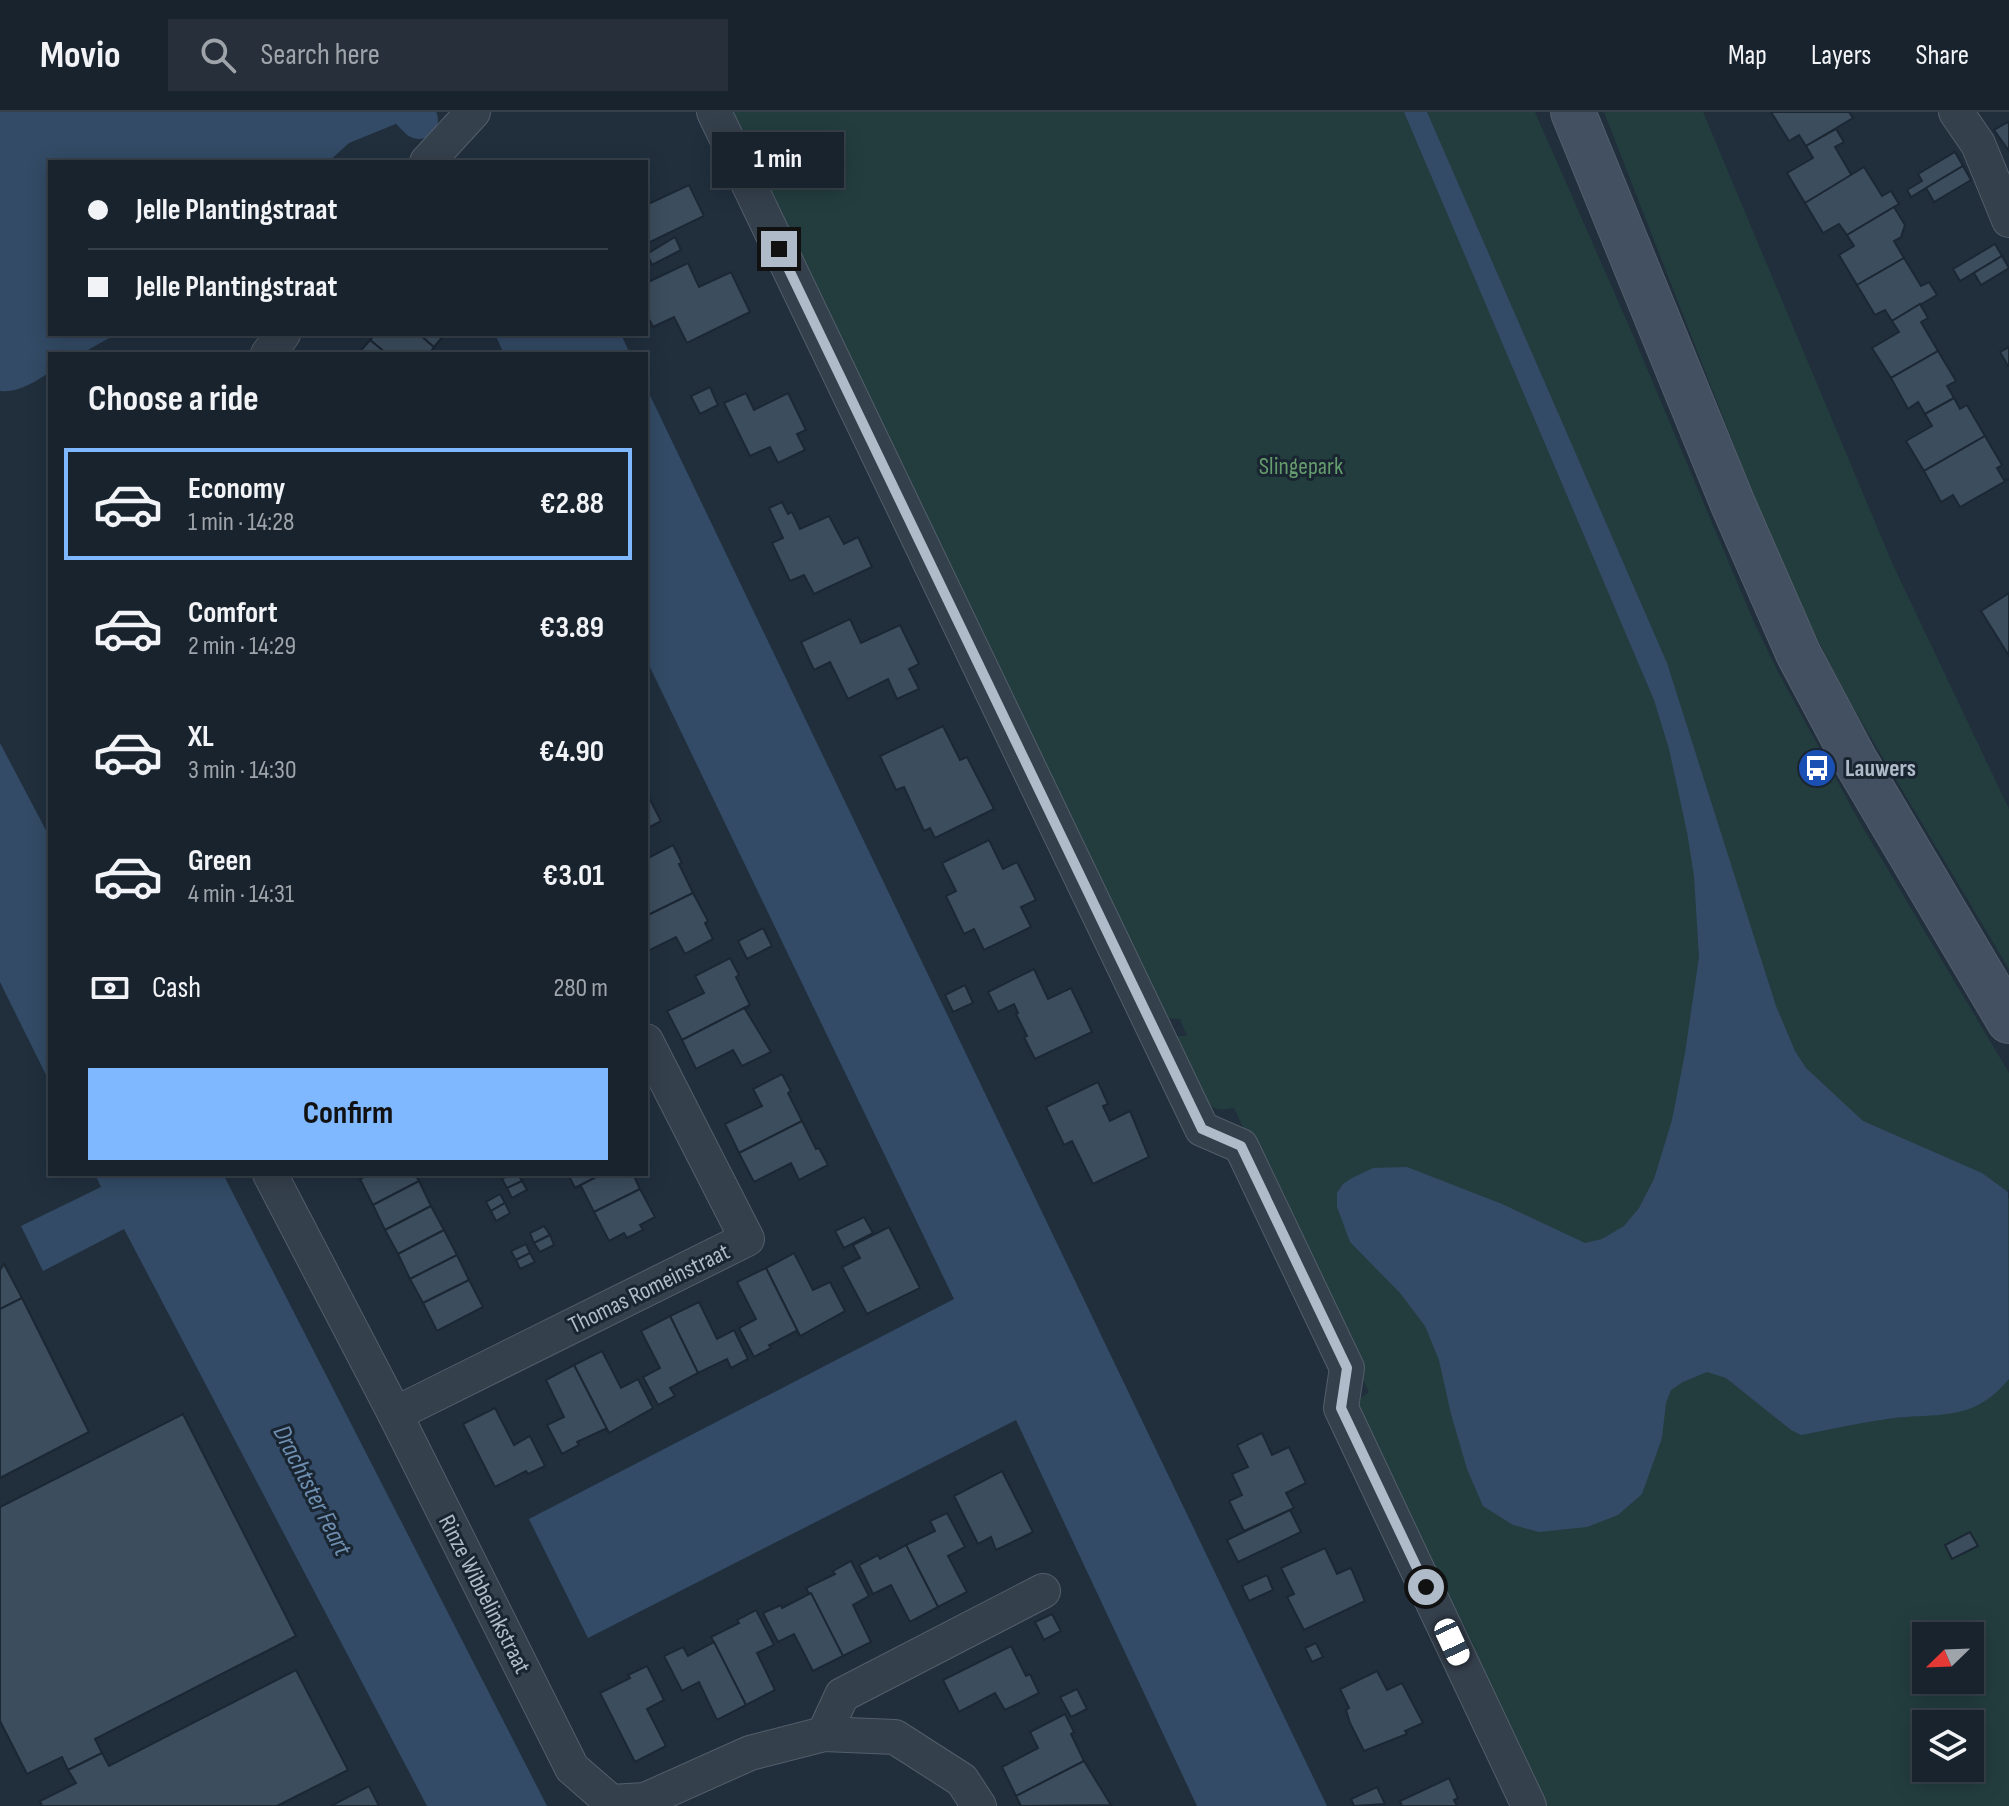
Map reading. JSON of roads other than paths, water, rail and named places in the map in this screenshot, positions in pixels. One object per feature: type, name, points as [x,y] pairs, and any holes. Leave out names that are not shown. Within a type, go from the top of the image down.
[{"type":"street","points":[[429,160],[473,112]]},
{"type":"street","points":[[714,112],[1202,1129],[1241,1146],[1347,1368],[1341,1408],[1529,1806]]},
{"type":"street","points":[[1573,112],[1732,502],[1798,653],[1856,762],[2009,1021]]},
{"type":"street","points":[[1956,112],[1978,144],[2009,220]]},
{"type":"street","name":"Thomas Romeinstraat","points":[[395,1414],[747,1239],[648,1045]]},
{"type":"street","name":"Rinze Wibbelinkstraat","points":[[271,1176],[395,1414],[572,1768],[611,1802],[645,1800],[750,1753],[824,1734],[895,1737],[962,1780],[979,1806]]},
{"type":"street","points":[[824,1734],[842,1695],[1043,1591]]},
{"type":"water","points":[[0,112],[403,112],[398,123],[349,143],[330,160],[48,160],[48,336],[112,336],[84,352],[48,352],[48,373],[26,386],[0,391]]},
{"type":"water","points":[[1404,112],[1427,112],[1667,663],[1776,1006],[1795,1051],[1806,1068],[1863,1121],[1982,1173],[2008,1192],[2009,1379],[1996,1393],[1957,1412],[1894,1418],[1801,1435],[1726,1378],[1707,1372],[1671,1390],[1666,1403],[1662,1438],[1642,1494],[1618,1515],[1587,1527],[1539,1532],[1513,1525],[1483,1506],[1467,1469],[1439,1360],[1425,1326],[1400,1293],[1350,1242],[1337,1207],[1337,1193],[1352,1178],[1373,1168],[1407,1167],[1502,1204],[1585,1243],[1602,1239],[1624,1226],[1639,1208],[1654,1179],[1672,1120],[1699,957],[1694,876],[1687,832],[1669,749],[1654,700]]},
{"type":"water","points":[[496,336],[622,336],[629,352],[503,352]]},
{"type":"water","points":[[648,391],[1327,1806],[1197,1806],[1016,1420],[588,1638],[529,1519],[954,1299],[648,663]]},
{"type":"water","points":[[0,743],[48,834],[48,1079],[0,982]]},
{"type":"water","name":"Drachtster Feart","points":[[96,1176],[224,1176],[547,1806],[427,1806],[124,1229],[43,1271],[21,1226],[101,1187]]},
{"type":"waterway","points":[[411,112],[419,120]]},
{"type":"place","name":"Lauwers","points":[[1817,768]]},
{"type":"park label","name":"Slingepark","points":[[1301,466]]}]
